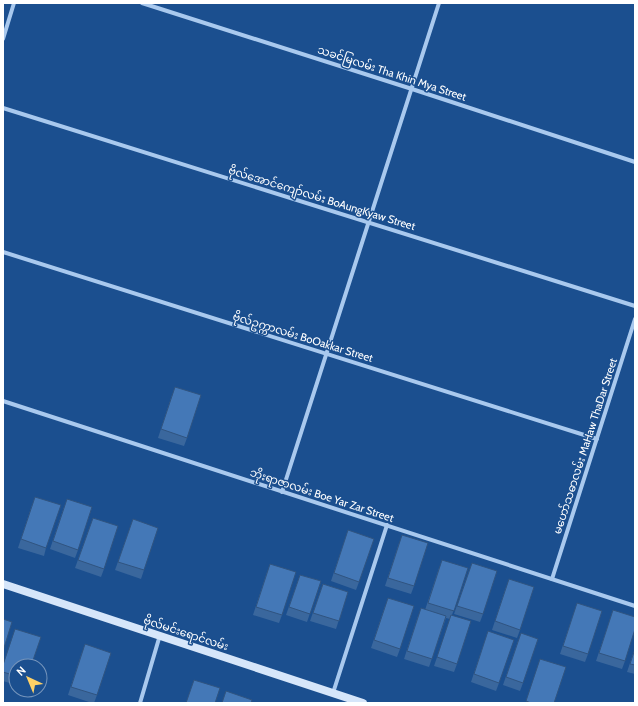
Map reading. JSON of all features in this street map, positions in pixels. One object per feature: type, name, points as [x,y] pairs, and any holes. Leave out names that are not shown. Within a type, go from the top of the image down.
[{"type":"street","points":[[3,39],[14,3]]},
{"type":"street","name":"သခင်မြလမ်း Tha Khin Mya Street","points":[[142,3],[635,162]]},
{"type":"street","points":[[282,492],[439,3]]},
{"type":"street","name":"ဗိုလ်အောင်ကျော်လမ်း BoAungKyaw Street","points":[[3,108],[635,306]]},
{"type":"street","name":"ဗိုလ်ဥက္ကာလမ်း BoOakkar Street","points":[[3,252],[597,439]]},
{"type":"street","name":"မဟော်သဓာလမ်း MaHaw ThaDar Street","points":[[552,579],[635,319]]},
{"type":"street","name":"ဘိုးရာဇာလမ်း Boe Yar Zar Street","points":[[3,401],[635,606]]},
{"type":"street","points":[[333,694],[387,526]]},
{"type":"street","name":"ဗိုလ်မင်းရောင်လမ်း","points":[[3,584],[363,703]]},
{"type":"street","points":[[140,703],[160,635]]},
{"type":"building","points":[[175,387],[201,395],[187,438],[161,429]]},
{"type":"building","points":[[35,497],[61,505],[46,548],[21,539]]},
{"type":"building","points":[[67,499],[92,507],[78,550],[53,541]]},
{"type":"building","points":[[93,518],[118,526],[104,569],[78,560]]},
{"type":"building","points":[[133,519],[158,528],[144,570],[118,562]]},
{"type":"building","points":[[348,530],[374,539],[359,582],[334,573]]},
{"type":"building","points":[[402,535],[428,543],[414,586],[388,578]]},
{"type":"building","points":[[442,560],[468,568],[454,611],[428,603]]},
{"type":"building","points":[[472,563],[497,571],[483,614],[457,606]]},
{"type":"building","points":[[270,564],[296,572],[282,615],[256,607]]},
{"type":"building","points":[[300,575],[321,581],[310,614],[289,607]]},
{"type":"building","points":[[509,579],[534,587],[520,630],[495,621]]},
{"type":"building","points":[[323,584],[348,592],[339,621],[313,613]]},
{"type":"building","points":[[388,598],[414,606],[400,649],[374,640]]},
{"type":"building","points":[[577,603],[602,611],[588,654],[563,646]]},
{"type":"building","points":[[421,608],[446,616],[432,659],[407,651]]},
{"type":"building","points":[[613,610],[635,617],[635,629],[625,661],[599,653]]},
{"type":"building","points":[[451,615],[471,621],[457,664],[437,657]]},
{"type":"building","points":[[3,619],[12,622],[3,651]]},
{"type":"building","points":[[15,629],[41,637],[34,658],[8,658],[8,674],[3,672],[3,665]]},
{"type":"building","points":[[488,631],[514,640],[499,683],[474,674]]},
{"type":"building","points":[[521,633],[538,639],[523,683],[506,677]]},
{"type":"building","points":[[85,644],[111,653],[97,695],[71,687]]},
{"type":"building","points":[[635,649],[635,665],[630,664]]},
{"type":"building","points":[[540,659],[566,667],[554,703],[531,703],[526,701]]},
{"type":"building","points":[[194,680],[220,688],[215,703],[186,703]]},
{"type":"building","points":[[226,691],[252,700],[251,703],[222,703]]}]
